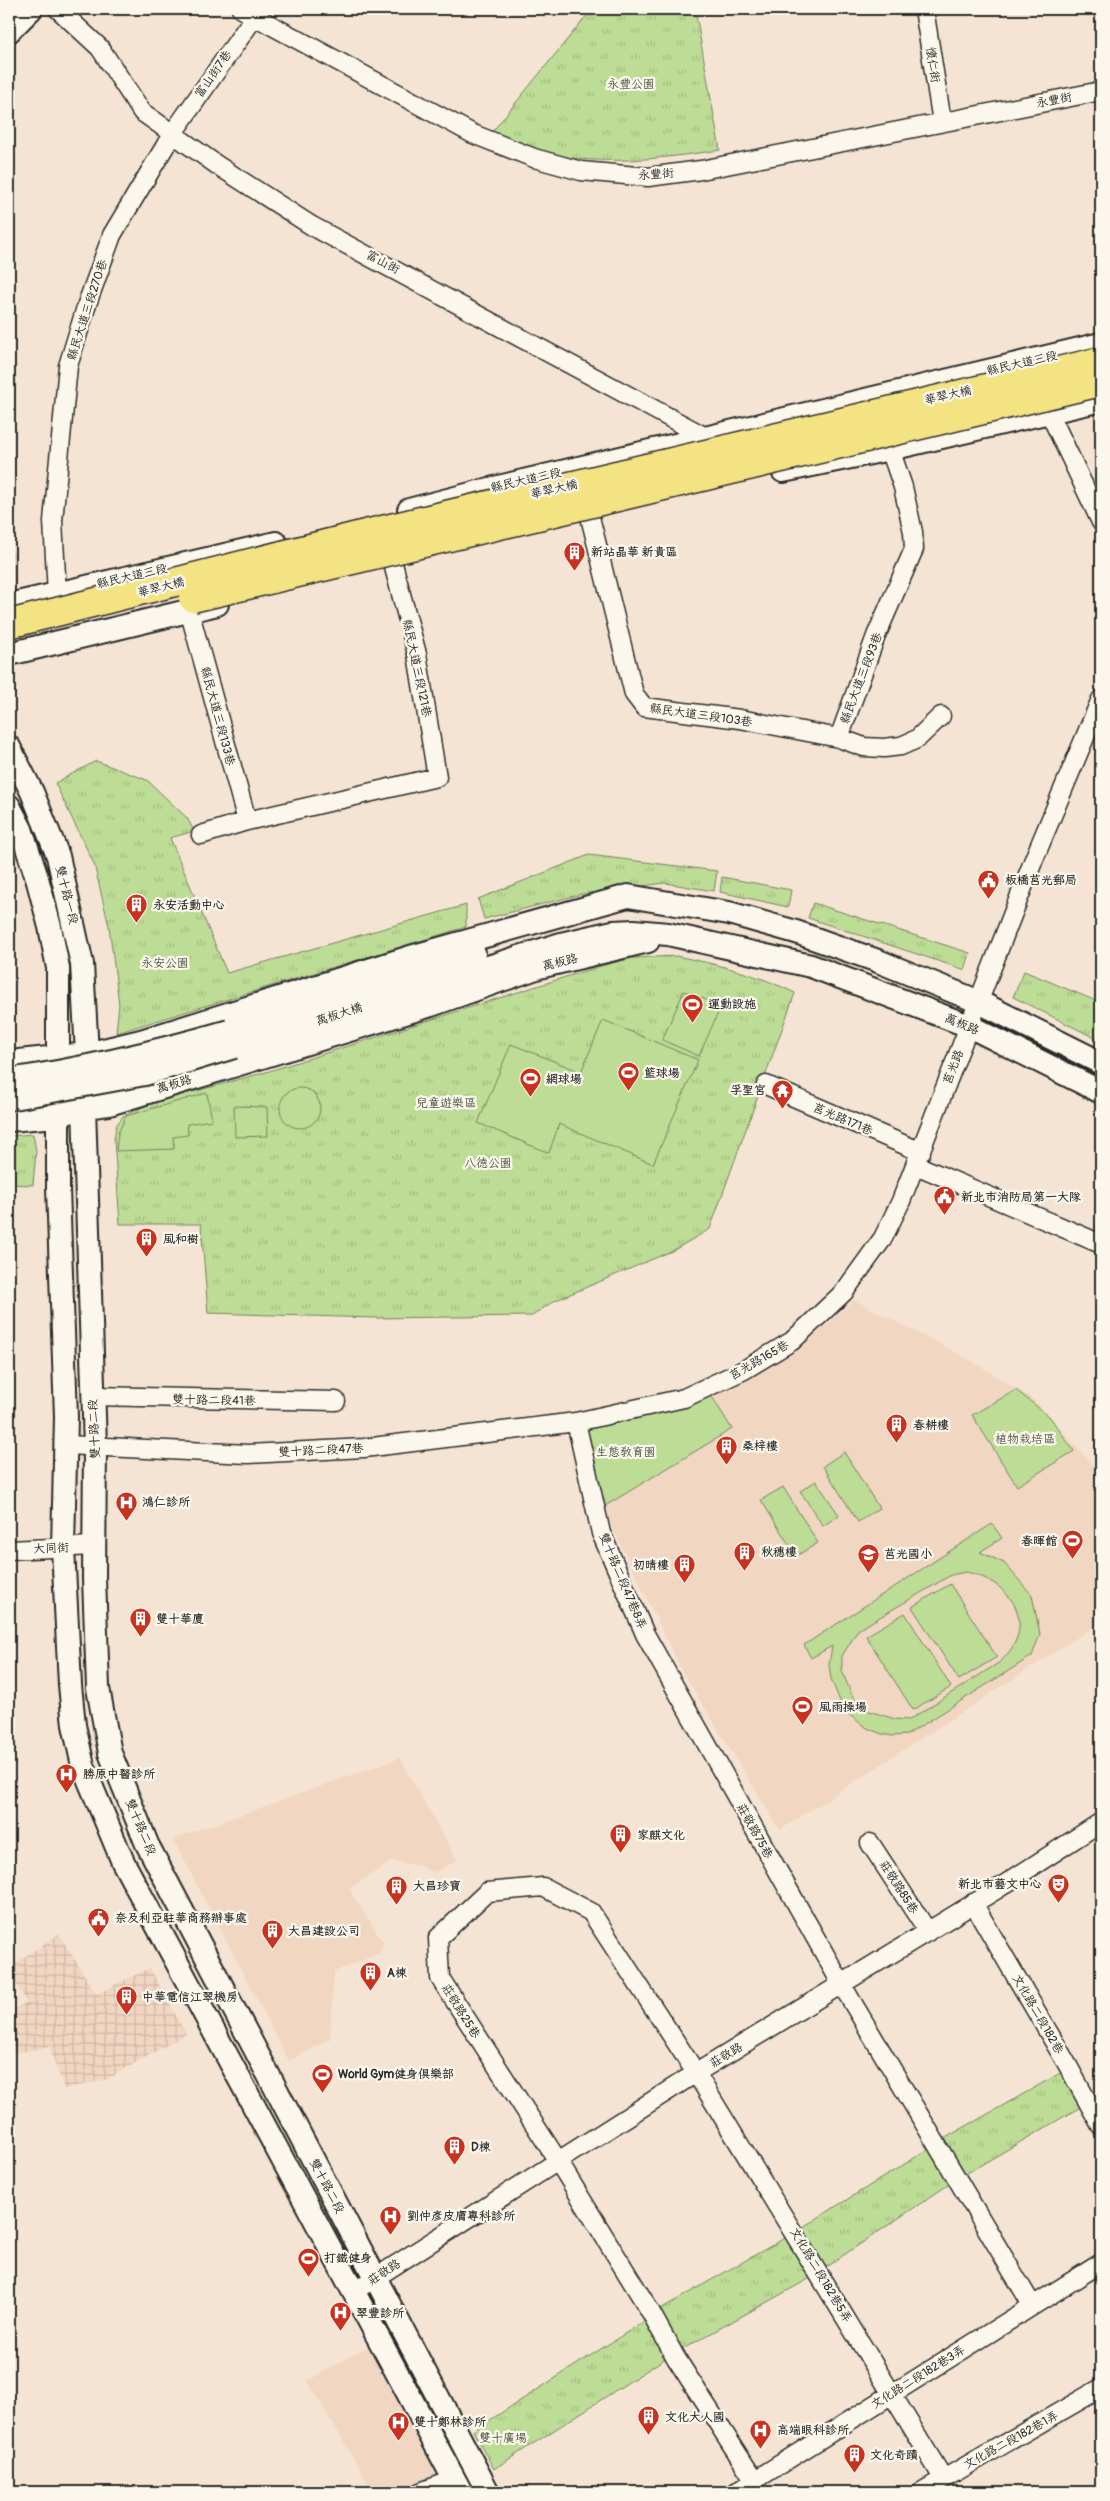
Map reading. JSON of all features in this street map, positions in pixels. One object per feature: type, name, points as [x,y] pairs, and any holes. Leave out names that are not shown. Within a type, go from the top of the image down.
[{"type":"highway","name":"華翠大橋","points":[[9,624],[374,532],[1101,361]]},
{"type":"highway","name":"華翠大橋","points":[[9,642],[1101,382]]},
{"type":"street","points":[[9,31],[31,9]]},
{"type":"street","name":"富山街","points":[[58,9],[100,48],[142,112],[224,170],[312,226],[476,312],[706,438]]},
{"type":"street","name":"懷仁街","points":[[924,9],[942,122]]},
{"type":"street","name":"富山街7巷","points":[[172,133],[248,12]]},
{"type":"street","name":"永豐街","points":[[248,12],[473,134],[534,158],[581,171],[648,176],[701,170],[1101,91]]},
{"type":"street","name":"縣民大道三段270巷","points":[[57,594],[53,521],[68,366],[87,304],[112,235],[172,133]]},
{"type":"street","name":"縣民大道三段","points":[[9,605],[368,522],[490,489],[1101,344]]},
{"type":"street","points":[[9,654],[290,588],[392,560],[589,512],[732,481],[890,450],[1101,400]]},
{"type":"street","points":[[1049,412],[1101,522]]},
{"type":"street","points":[[706,438],[732,481]]},
{"type":"street","name":"縣民大道三段93巷","points":[[839,738],[885,618],[914,549],[913,532],[903,487],[890,450]]},
{"type":"street","name":"縣民大道三段103巷","points":[[589,512],[634,694],[644,707],[740,719],[839,738],[864,747],[901,746],[917,738],[941,716]]},
{"type":"street","name":"縣民大道三段121巷","points":[[247,821],[437,776],[417,654],[392,560],[368,522]]},
{"type":"street","points":[[47,646],[62,635],[64,621],[62,606],[57,594]]},
{"type":"street","name":"縣民大道三段133巷","points":[[190,610],[247,821]]},
{"type":"street","name":"莒光路","points":[[918,1158],[1034,859],[1101,699]]},
{"type":"street","name":"雙十路一段","points":[[9,747],[32,792],[58,856],[82,964],[87,1054]]},
{"type":"street","name":"雙十路一段","points":[[9,806],[21,829],[50,928],[58,968],[56,1058]]},
{"type":"street","points":[[201,835],[247,821]]},
{"type":"street","points":[[9,1062],[87,1054],[141,1041],[460,942],[628,896],[729,914],[796,932],[878,961],[978,1001],[1101,1063]]},
{"type":"street","name":"萬板大橋","points":[[9,1100],[145,1074],[232,1039],[533,933],[607,914],[666,903]]},
{"type":"street","name":"萬板大橋","points":[[9,1080],[72,1071],[232,1039],[561,944],[613,932],[634,931],[668,934]]},
{"type":"street","name":"萬板路","points":[[9,1120],[57,1116],[84,1107],[109,1104],[431,1005],[539,966],[648,941],[668,934],[812,966],[969,1026],[1101,1092]]},
{"type":"street","name":"雙十路二段","points":[[87,1054],[84,1107],[95,1446],[94,1546],[98,1688],[110,1754],[147,1844],[488,2492]]},
{"type":"street","points":[[56,1058],[66,1445],[63,1548],[70,1685],[74,1725],[83,1766],[123,1862],[457,2486],[420,2492]]},
{"type":"street","name":"莒光路171巷","points":[[766,1085],[918,1158]]},
{"type":"street","points":[[918,1158],[1101,1244]]},
{"type":"street","name":"莒光路165巷","points":[[576,1422],[684,1398],[744,1370],[792,1341],[844,1292],[866,1263],[883,1238],[918,1158]]},
{"type":"street","name":"雙十路二段41巷","points":[[92,1396],[336,1401]]},
{"type":"street","name":"雙十路二段47巷","points":[[66,1445],[248,1454],[364,1448],[576,1422]]},
{"type":"street","name":"雙十路二段47巷8弄","points":[[576,1422],[601,1533],[645,1634],[669,1677]]},
{"type":"street","name":"大同街","points":[[9,1550],[94,1546]]},
{"type":"street","name":"莊敬路75巷","points":[[669,1677],[842,1985],[1032,2305]]},
{"type":"street","name":"莊敬路","points":[[353,2292],[696,2074],[928,1932],[1101,1822]]},
{"type":"street","name":"莊敬路85巷","points":[[870,1843],[928,1932]]},
{"type":"street","name":"莊敬路25巷","points":[[696,2074],[591,1912],[543,1887],[487,1892],[438,1938],[440,1978],[558,2161],[650,2311],[676,2358],[755,2481]]},
{"type":"street","name":"文化路二段182巷","points":[[973,1903],[1062,2055],[1101,2126]]},
{"type":"street","name":"文化路二段182巷5弄","points":[[696,2074],[943,2478]]},
{"type":"street","name":"文化路二段182巷3弄","points":[[736,2492],[1101,2263]]},
{"type":"street","name":"文化路二段182巷1弄","points":[[921,2492],[1101,2388]]},
{"type":"shaded area","points":[[9,551],[15,552],[16,586],[9,588]]},
{"type":"shaded area","name":"莒光國小","points":[[854,1300],[965,1357],[1033,1399],[1101,1474],[1101,1622],[780,1830],[682,1671],[611,1525],[597,1482],[583,1427],[727,1391],[805,1344]]},
{"type":"shaded area","points":[[400,1758],[457,1860],[433,1873],[420,1866],[392,1861],[349,1889],[383,1942],[380,1953],[334,1972],[330,2039],[289,2061],[173,1839]]},
{"type":"shaded area","points":[[59,1934],[96,1994],[150,1968],[186,2034],[106,2080],[64,2089],[49,2047],[9,2054],[9,2010],[27,2003],[9,1971],[9,1967]]},
{"type":"shaded area","points":[[371,2345],[452,2492],[374,2492],[307,2381]]},
{"type":"green space","name":"永豐公園","points":[[592,9],[695,9],[720,150],[651,159],[583,159],[537,152],[492,132]]},
{"type":"green space","name":"永安公園","points":[[96,761],[147,780],[187,818],[194,831],[170,838],[227,973],[466,905],[466,927],[116,1033],[119,1004],[109,926],[94,864],[55,783]]},
{"type":"green space","points":[[589,855],[717,871],[714,891],[665,883],[582,894],[484,919],[478,899]]},
{"type":"green space","points":[[722,877],[791,890],[788,907],[720,892]]},
{"type":"green space","points":[[813,903],[970,953],[965,970],[808,918]]},
{"type":"green space","name":"八德公園","points":[[676,956],[737,970],[795,993],[710,1229],[674,1250],[554,1301],[532,1316],[374,1318],[208,1313],[201,1224],[120,1224],[114,1139],[116,1126],[123,1116],[152,1103],[266,1072],[597,967],[633,958]]},
{"type":"green space","points":[[1024,971],[1101,1003],[1101,1041],[1013,997]]},
{"type":"green space","name":"運動設施","points":[[684,991],[721,1006],[699,1056],[662,1040]]},
{"type":"green space","name":"籃球場","points":[[603,1020],[698,1060],[653,1164],[559,1124],[549,1153],[478,1123],[511,1044],[581,1072]]},
{"type":"green space","points":[[300,1088],[314,1094],[320,1108],[314,1122],[300,1128],[286,1122],[280,1108],[286,1094]]},
{"type":"green space","points":[[207,1093],[212,1120],[187,1124],[188,1135],[173,1137],[174,1149],[116,1151],[118,1133],[126,1116]]},
{"type":"green space","points":[[234,1106],[267,1107],[268,1136],[235,1137]]},
{"type":"green space","points":[[33,1134],[36,1151],[33,1185],[9,1184],[9,1136]]},
{"type":"green space","name":"植物栽培區","points":[[1016,1390],[1050,1417],[1074,1451],[1017,1486],[972,1415]]},
{"type":"green space","name":"生態教育園","points":[[711,1395],[732,1429],[605,1506],[583,1427]]},
{"type":"green space","points":[[844,1452],[879,1508],[858,1522],[823,1466]]},
{"type":"green space","points":[[816,1481],[839,1515],[823,1526],[800,1491]]},
{"type":"green space","points":[[783,1487],[818,1543],[796,1556],[761,1500]]},
{"type":"green space","points":[[992,1524],[1002,1538],[980,1552],[1004,1563],[1032,1595],[1040,1634],[1032,1656],[907,1735],[893,1736],[867,1728],[844,1711],[831,1679],[829,1665],[832,1646],[811,1658],[804,1645]],"holes":[[[966,1572],[982,1577],[1008,1595],[1015,1607],[1019,1620],[1018,1634],[1012,1648],[1000,1662],[909,1720],[895,1719],[869,1711],[857,1703],[842,1671],[842,1656],[858,1630],[951,1575]]]},
{"type":"green space","points":[[950,1584],[997,1657],[959,1680],[912,1607]]},
{"type":"green space","points":[[905,1613],[951,1687],[913,1710],[866,1636]]},
{"type":"green space","points":[[1064,2071],[1084,2105],[962,2176],[940,2141]]},
{"type":"green space","points":[[932,2147],[954,2181],[823,2269],[798,2230]]},
{"type":"green space","points":[[790,2235],[816,2275],[679,2351],[657,2311]]},
{"type":"green space","name":"雙十廣場","points":[[646,2320],[669,2356],[494,2469],[473,2431]]},
{"type":"place","name":"新站晶華 新貴區","points":[[575,571]]},
{"type":"place","name":"板橋莒光郵局","points":[[989,899]]},
{"type":"place","name":"永安活動中心","points":[[137,924]]},
{"type":"place","name":"運動設施","points":[[692,1023]]},
{"type":"place","name":"籃球場","points":[[628,1092]]},
{"type":"place","name":"網球場","points":[[530,1098]]},
{"type":"place","name":"孚聖宮","points":[[782,1109]]},
{"type":"place","name":"新北市消防局第一大隊","points":[[945,1216]]},
{"type":"place","name":"風和樹","points":[[147,1258]]},
{"type":"place","name":"春耕樓","points":[[897,1444]]},
{"type":"place","name":"桑梓樓","points":[[726,1465]]},
{"type":"place","name":"鴻仁診所","points":[[126,1521]]},
{"type":"place","name":"春暉館","points":[[1073,1560]]},
{"type":"place","name":"秋穗樓","points":[[745,1571]]},
{"type":"place","name":"莒光國小","points":[[868,1573]]},
{"type":"place","name":"初晴樓","points":[[685,1584]]},
{"type":"place","name":"雙十華廈","points":[[140,1638]]},
{"type":"place","name":"風雨操場","points":[[803,1726]]},
{"type":"place","name":"勝原中醫診所","points":[[67,1793]]},
{"type":"place","name":"家麒文化","points":[[621,1854]]},
{"type":"place","name":"新北市藝文中心","points":[[1058,1903]]},
{"type":"place","name":"大昌珍寶","points":[[397,1905]]},
{"type":"place","name":"奈及利亞駐華商務辦事處","points":[[99,1937]]},
{"type":"place","name":"大昌建設公司","points":[[272,1950]]},
{"type":"place","name":"A棟","points":[[371,1992]]},
{"type":"place","name":"中華電信江翠機房","points":[[126,2016]]},
{"type":"place","name":"World Gym健身俱樂部","points":[[322,2093]]},
{"type":"place","name":"D棟","points":[[455,2166]]},
{"type":"place","name":"劉仲彥皮膚專科診所","points":[[391,2235]]},
{"type":"place","name":"打鐵健身","points":[[308,2277]]},
{"type":"place","name":"翠豐診所","points":[[340,2332]]},
{"type":"place","name":"文化大人國","points":[[649,2436]]},
{"type":"place","name":"雙十鄭林診所","points":[[398,2441]]},
{"type":"place","name":"高端眼科診所","points":[[761,2449]]},
{"type":"place","name":"文化奇蹟","points":[[854,2474]]},
{"type":"park label","name":"兒童遊樂區","points":[[446,1103]]}]
